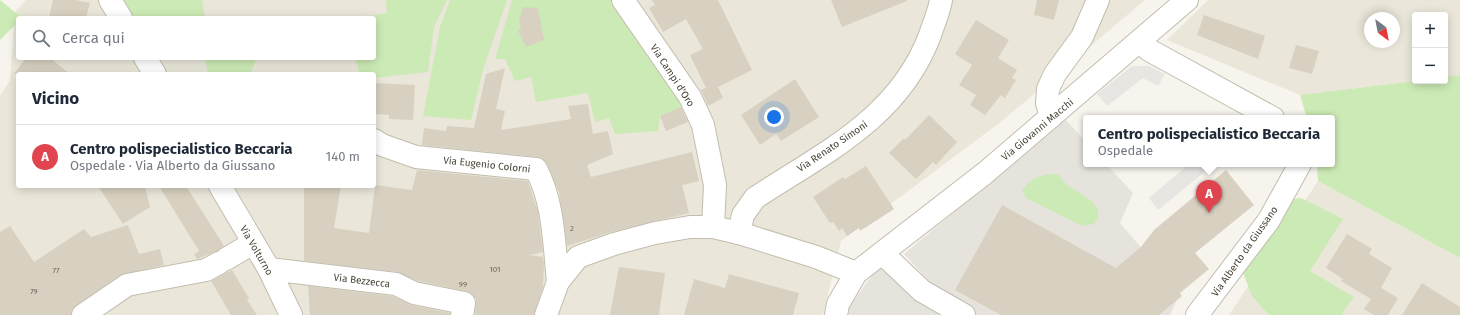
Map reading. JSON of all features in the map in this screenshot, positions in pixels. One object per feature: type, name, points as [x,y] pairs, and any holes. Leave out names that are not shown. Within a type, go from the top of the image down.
[{"type":"street","points":[[110,0],[120,16]]},
{"type":"street","name":"Via Campi d'Oro","points":[[623,0],[690,97],[703,125],[710,149],[715,185],[716,198],[713,227]]},
{"type":"street","name":"Via Renato Simoni","points":[[739,233],[743,215],[755,198],[864,127],[897,95],[922,55],[940,8],[941,0]]},
{"type":"street","points":[[1052,117],[1047,103],[1048,89],[1055,74],[1082,37],[1098,0]]},
{"type":"street","name":"Via Giovanni Macchi","points":[[856,273],[973,183],[1187,0]]},
{"type":"street","points":[[1139,42],[1149,50],[1268,115]]},
{"type":"street","points":[[146,60],[154,72]]},
{"type":"street","name":"Via Eugenio Colorni","points":[[376,141],[382,145],[416,157],[536,169],[544,184],[550,212],[558,282]]},
{"type":"street","name":"Via Alberto da Giussano","points":[[1197,315],[1269,220],[1298,167]]},
{"type":"street","name":"Via Volturno","points":[[221,188],[269,269],[291,315]]},
{"type":"street","points":[[716,198],[755,198]]},
{"type":"street","points":[[546,315],[558,282],[578,257],[614,244],[655,233],[690,226],[713,227],[739,233],[816,257],[856,273],[838,304],[836,315]]},
{"type":"street","points":[[83,315],[127,285],[206,270],[253,243]]},
{"type":"street","points":[[882,252],[922,291],[964,315]]},
{"type":"street","name":"Via Bezzecca","points":[[269,269],[396,284],[414,293],[464,303],[462,315]]},
{"type":"shaded area","points":[[26,0],[1145,0],[1002,121],[841,241],[823,315],[0,315],[0,96],[10,80],[15,12]]},
{"type":"shaded area","points":[[1208,0],[1460,0],[1460,75],[1448,77],[1448,12],[1412,12],[1412,81],[1300,95],[1167,40]]},
{"type":"shaded area","points":[[1132,66],[1149,66],[1165,74],[1158,86],[1143,78],[1107,106],[1097,94]]},
{"type":"shaded area","points":[[1065,119],[1083,139],[1083,167],[1109,167],[1133,193],[1120,223],[1180,293],[1170,315],[960,315],[904,254]]},
{"type":"shaded area","points":[[1185,167],[1210,167],[1158,210],[1149,198]]},
{"type":"shaded area","points":[[1318,181],[1460,258],[1460,315],[1229,315]]},
{"type":"shaded area","points":[[882,262],[942,315],[843,315]]},
{"type":"green space","points":[[0,0],[20,16],[16,16],[16,24],[0,40]]},
{"type":"green space","points":[[120,0],[202,0],[205,16],[130,16]]},
{"type":"green space","points":[[386,0],[447,0],[434,27],[428,72],[376,78],[376,72],[359,72],[356,60],[376,60],[376,16],[370,16],[387,13]]},
{"type":"green space","points":[[450,0],[507,0],[483,70],[471,120],[423,116],[440,27]]},
{"type":"green space","points":[[512,0],[613,0],[683,106],[660,116],[658,131],[615,134],[609,118],[595,122],[588,93],[536,102],[531,77],[515,81],[505,59],[495,59]]},
{"type":"green space","points":[[205,60],[256,60],[251,72],[208,72]]},
{"type":"green space","points":[[1460,75],[1460,258],[1318,181],[1317,167],[1335,167],[1335,115],[1306,115],[1300,95],[1412,81],[1412,84],[1448,84],[1448,77]]},
{"type":"green space","points":[[1052,174],[1059,175],[1071,187],[1087,197],[1093,203],[1098,209],[1098,216],[1094,224],[1082,226],[1026,198],[1022,190],[1029,183],[1035,178]]},
{"type":"green space","points":[[1301,198],[1343,219],[1310,271],[1354,297],[1341,315],[1269,315],[1252,296],[1243,273],[1284,200]]},
{"type":"building","points":[[53,0],[76,0],[90,3],[87,16],[49,16]]},
{"type":"building","points":[[652,0],[718,0],[752,70],[718,87],[723,98],[708,106],[701,90],[706,88],[690,55],[703,49],[686,19],[663,32],[649,8],[655,5]]},
{"type":"building","points":[[831,0],[907,0],[907,1],[842,27]]},
{"type":"building","points":[[1037,0],[1059,0],[1054,20],[1034,15]]},
{"type":"building","points":[[523,7],[538,8],[544,40],[526,47],[518,31],[521,29],[519,20]]},
{"type":"building","points":[[1204,15],[1265,36],[1258,59],[1197,35]]},
{"type":"building","points":[[976,20],[1009,40],[998,58],[1017,70],[1012,78],[1016,80],[1005,98],[1001,95],[985,115],[970,105],[976,95],[959,85],[972,65],[955,54]]},
{"type":"building","points":[[1296,45],[1319,51],[1312,74],[1289,68]]},
{"type":"building","points":[[24,60],[52,60],[68,72],[16,72],[16,74],[14,74]]},
{"type":"building","points":[[505,68],[496,109],[505,111],[501,130],[571,119],[568,106],[588,104],[593,134],[608,131],[613,154],[587,165],[591,177],[692,152],[699,181],[682,185],[689,213],[611,232],[567,246],[559,193],[547,164],[543,159],[537,157],[422,145],[424,128],[446,131],[447,126],[474,128],[486,74]]},
{"type":"building","points":[[795,79],[819,117],[781,141],[776,134],[760,145],[741,115]]},
{"type":"building","points":[[376,83],[415,85],[413,120],[389,119],[389,115],[376,114]]},
{"type":"building","points":[[681,107],[688,122],[666,131],[660,116]]},
{"type":"building","points":[[929,115],[957,142],[936,165],[933,162],[916,179],[889,153],[904,138],[905,140]]},
{"type":"building","points":[[866,166],[894,209],[860,231],[859,228],[847,236],[842,228],[839,231],[833,222],[830,223],[813,197],[843,177],[845,179]]},
{"type":"building","points":[[417,170],[528,181],[538,212],[543,252],[530,255],[543,257],[544,265],[543,287],[534,315],[475,315],[476,299],[472,294],[466,291],[418,281],[397,272],[304,261],[304,188],[341,188],[334,228],[369,233],[376,185],[412,190]]},
{"type":"building","points":[[1226,170],[1254,205],[1195,253],[1209,269],[1180,293],[1182,296],[1159,315],[1001,315],[955,290],[1002,205],[1116,268],[1141,247],[1154,230]]},
{"type":"building","points":[[99,188],[145,188],[150,207],[123,224]]},
{"type":"building","points":[[160,188],[187,188],[224,246],[217,251],[197,259],[194,254],[199,251]]},
{"type":"building","points":[[128,225],[139,254],[160,249],[164,265],[120,275],[76,305],[72,309],[71,315],[0,315],[0,232],[10,226],[34,262],[84,229],[91,237]]},
{"type":"building","points":[[1347,234],[1372,249],[1369,254],[1392,268],[1381,288],[1398,298],[1388,315],[1374,315],[1364,309],[1371,299],[1341,281],[1343,279],[1326,268]]},
{"type":"building","points":[[619,267],[665,273],[659,315],[610,315]]},
{"type":"building","points":[[232,270],[249,298],[247,300],[257,315],[231,315],[211,281]]},
{"type":"building","points":[[729,274],[799,293],[793,315],[684,315],[694,279],[725,288]]},
{"type":"building","points":[[1422,283],[1460,307],[1460,315],[1402,315]]},
{"type":"building","points":[[308,286],[392,296],[411,305],[450,313],[450,315],[310,315]]},
{"type":"place","name":"Centro polispecialistico Beccaria","points":[[1209,213]]}]
